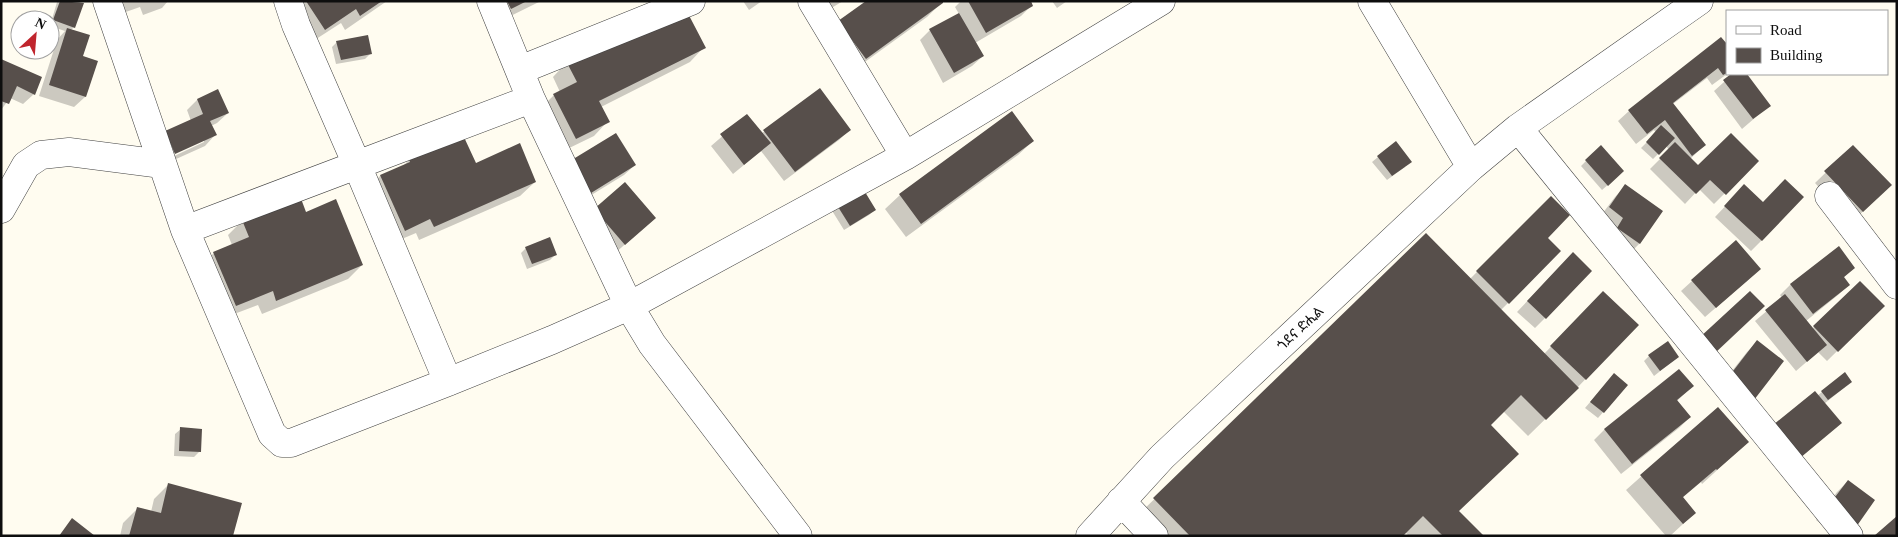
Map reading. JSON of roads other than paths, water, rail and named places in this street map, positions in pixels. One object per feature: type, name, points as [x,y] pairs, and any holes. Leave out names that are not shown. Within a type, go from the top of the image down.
[{"type":"street","points":[[107,1],[185,230],[272,434],[282,443],[291,443],[448,382],[552,340],[629,306],[905,156],[1161,1]]},
{"type":"street","points":[[288,1],[296,25],[448,382]]},
{"type":"street","points":[[491,1],[532,99],[629,306],[652,344],[798,536]]},
{"type":"street","points":[[520,70],[691,1]]},
{"type":"street","points":[[812,1],[905,156]]},
{"type":"street","points":[[1372,1],[1471,167]]},
{"type":"street","name":"ጎደና ድሒል","points":[[1090,536],[1162,457],[1471,167],[1518,128],[1699,1]]},
{"type":"street","points":[[185,230],[532,99]]},
{"type":"street","points":[[1518,128],[1849,536]]},
{"type":"street","points":[[1,209],[26,165],[41,155],[69,152],[162,164]]},
{"type":"street","points":[[1829,196],[1897,285]]},
{"type":"street","points":[[1121,501],[1154,536]]}]
